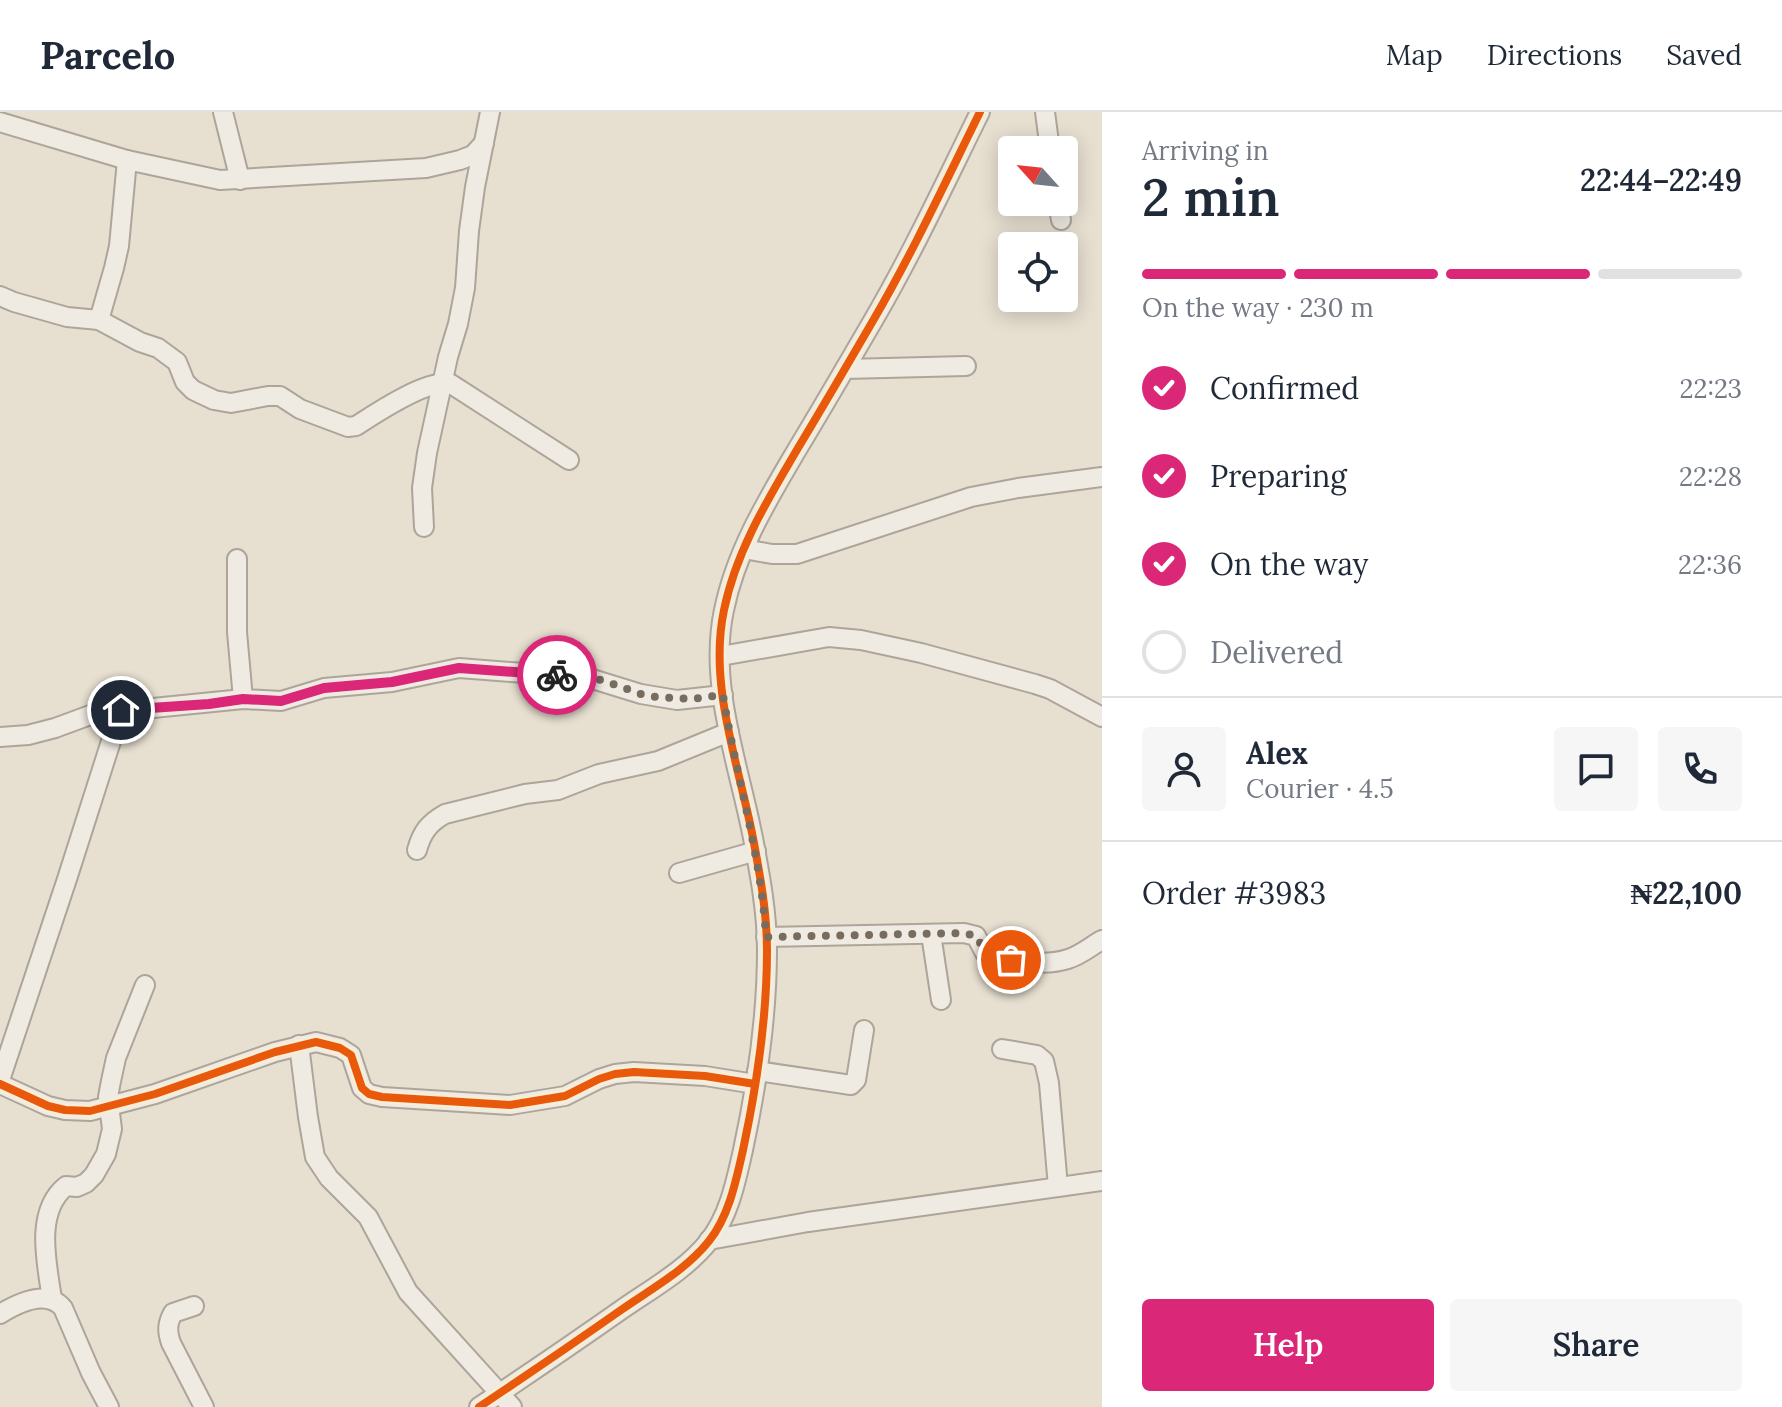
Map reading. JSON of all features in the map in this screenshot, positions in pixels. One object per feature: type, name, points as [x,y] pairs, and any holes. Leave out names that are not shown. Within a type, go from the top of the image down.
[{"type":"street","points":[[223,112],[240,180]]},
{"type":"street","points":[[424,527],[422,488],[442,382],[465,288],[475,187],[490,112]]},
{"type":"street","points":[[479,1407],[506,1400],[577,1342],[674,1273],[692,1259],[720,1224],[747,1129],[766,985],[763,894],[723,695],[719,634],[724,608],[730,583],[761,512],[877,314],[980,112]]},
{"type":"street","points":[[1045,112],[1048,136]]},
{"type":"street","points":[[0,122],[127,160],[220,180],[426,168],[473,155],[484,143]]},
{"type":"street","points":[[99,320],[119,246],[127,160]]},
{"type":"street","points":[[0,296],[67,317],[99,320],[170,356],[177,362],[185,382],[193,390],[214,400],[231,403],[280,396],[300,409],[348,427],[356,426],[416,391],[442,382],[463,390],[569,460]]},
{"type":"street","points":[[845,369],[966,366]]},
{"type":"street","points":[[744,549],[797,554],[971,497],[1102,477]]},
{"type":"street","points":[[237,559],[237,632],[243,699]]},
{"type":"street","points":[[721,656],[829,637],[861,640],[1042,686],[1102,717]]},
{"type":"street","points":[[0,737],[28,735],[93,714],[243,699],[281,701],[324,688],[392,682],[470,667],[589,678],[641,694],[677,700],[723,695]]},
{"type":"street","points":[[121,710],[0,1082],[48,1106],[90,1111],[155,1094],[316,1042],[340,1048],[351,1055],[362,1088],[369,1094],[382,1097],[510,1105],[565,1096],[599,1079],[634,1072],[851,1085],[856,1080],[864,1030]]},
{"type":"street","points":[[417,850],[425,829],[445,814],[525,794],[558,790],[599,774],[658,761],[729,732]]},
{"type":"street","points":[[679,873],[756,851]]},
{"type":"street","points":[[931,934],[941,1000]]},
{"type":"street","points":[[766,937],[972,934],[991,957],[1043,962],[1068,959],[1102,940]]},
{"type":"street","points":[[52,1299],[45,1231],[49,1213],[57,1194],[66,1186],[77,1187],[86,1183],[106,1154],[112,1129],[108,1097],[116,1058],[145,985]]},
{"type":"street","points":[[299,1045],[315,1157],[329,1178],[368,1217],[408,1292],[506,1400]]},
{"type":"street","points":[[1002,1049],[1037,1055],[1044,1061],[1049,1083],[1058,1187]]},
{"type":"street","points":[[709,1240],[808,1222],[1102,1181]]},
{"type":"street","points":[[0,1314],[14,1305],[41,1298],[52,1299],[63,1308],[109,1407]]},
{"type":"street","points":[[194,1306],[173,1313],[167,1332],[204,1407]]},
{"type":"cycle path","points":[[479,1407],[679,1270],[709,1241],[727,1209],[757,1076],[767,950],[758,866],[722,696],[720,638],[729,588],[754,526],[888,294],[980,112]]},
{"type":"cycle path","points":[[0,1084],[48,1106],[90,1111],[155,1094],[275,1052],[316,1042],[340,1048],[351,1055],[362,1088],[369,1094],[382,1097],[510,1105],[565,1096],[599,1079],[634,1072],[705,1076],[755,1084]]},
{"type":"way so far","points":[[557,675],[602,680],[641,694],[677,700],[723,695],[752,830],[763,894],[766,937],[964,933],[976,936],[988,956],[1011,960]]},
{"type":"route","points":[[121,710],[243,699],[281,701],[324,688],[392,682],[470,667],[557,675]]}]
